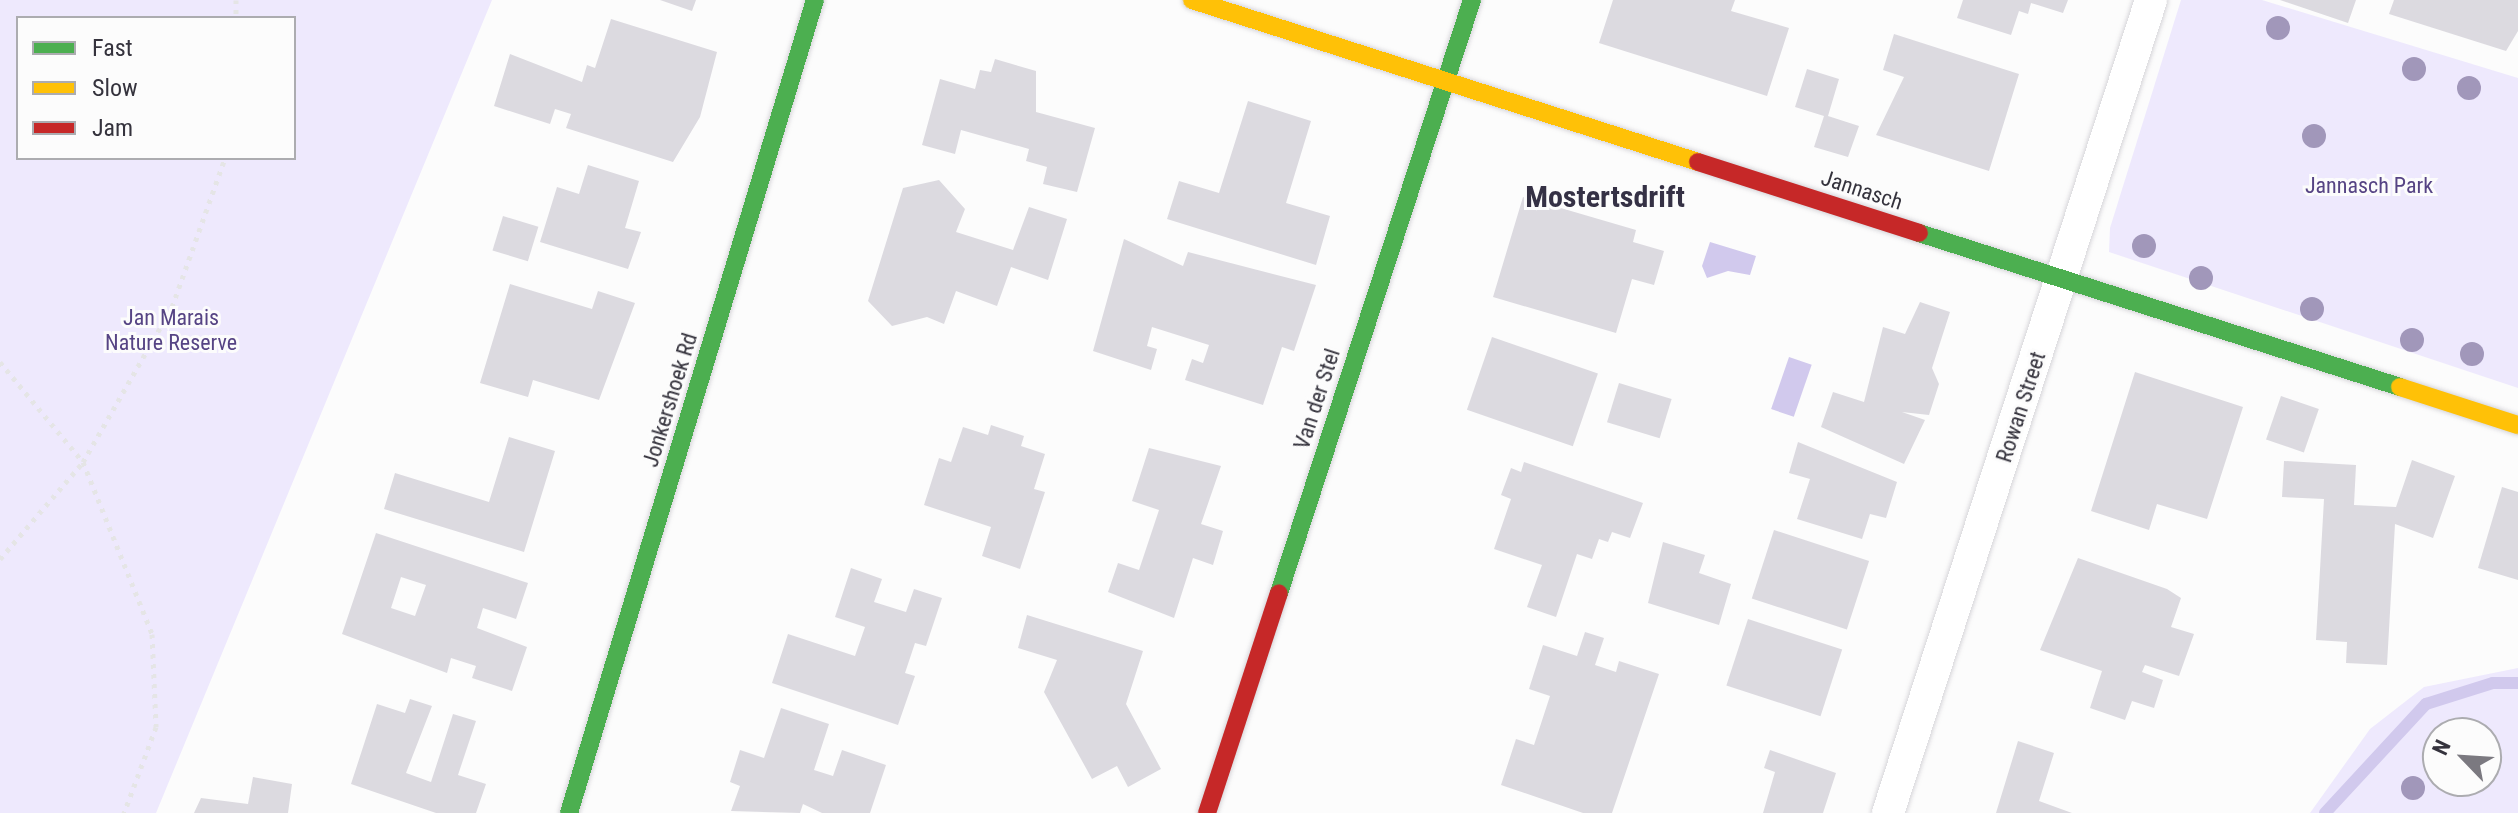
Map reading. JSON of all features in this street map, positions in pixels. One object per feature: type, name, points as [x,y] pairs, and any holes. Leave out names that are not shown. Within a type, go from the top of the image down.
[{"type":"street","name":"Jonkershoek Rd","points":[[569,813],[815,0]]},
{"type":"street","name":"Jannasch","points":[[1192,0],[2518,425]]},
{"type":"street","name":"Van der Stel","points":[[1207,813],[1472,0]]},
{"type":"street","name":"Rowan Street","points":[[1888,813],[2063,280],[2151,0]]},
{"type":"path","points":[[0,558],[83,462],[172,307],[224,160]]},
{"type":"path","points":[[0,362],[83,462],[152,634],[156,727],[124,813]]},
{"type":"green space","name":"Jan Marais Nature Reserve","points":[[0,0],[492,0],[156,813],[0,813]]},
{"type":"green space","name":"Jannasch Park","points":[[2181,0],[2262,0],[2518,78],[2518,388],[2109,252],[2110,228]]},
{"type":"green space","points":[[2518,668],[2518,813],[2310,813],[2370,729],[2424,687]]},
{"type":"shaded area","points":[[1710,242],[1756,256],[1750,275],[1728,271],[1707,278],[1702,266]]},
{"type":"shaded area","points":[[1789,357],[1812,365],[1794,417],[1771,409]]},
{"type":"building","points":[[660,0],[696,0],[692,11]]},
{"type":"building","points":[[1613,0],[1735,0],[1731,11],[1789,28],[1767,96],[1599,43]]},
{"type":"building","points":[[1963,0],[2068,0],[2063,13],[2031,3],[2028,14],[2019,11],[2011,35],[1957,18]]},
{"type":"building","points":[[2280,0],[2356,0],[2348,23]]},
{"type":"building","points":[[2394,0],[2518,0],[2518,31],[2506,51],[2389,14]]},
{"type":"building","points":[[611,19],[717,52],[700,117],[673,162],[566,128],[571,114],[555,109],[550,124],[494,106],[510,54],[582,82],[587,65],[595,68]]},
{"type":"building","points":[[1894,34],[2019,74],[1989,171],[1876,135],[1904,77],[1883,70]]},
{"type":"building","points":[[995,59],[1036,71],[1036,112],[1095,128],[1077,192],[1043,184],[1047,167],[1026,161],[1029,149],[961,130],[955,154],[922,145],[940,79],[975,89],[980,70],[991,72]]},
{"type":"building","points":[[1807,69],[1839,79],[1828,116],[1859,126],[1848,157],[1814,147],[1824,116],[1795,107]]},
{"type":"building","points":[[1248,101],[1311,121],[1286,203],[1330,216],[1316,265],[1167,219],[1179,181],[1219,193]]},
{"type":"building","points":[[588,165],[639,181],[625,228],[641,232],[628,269],[540,242],[557,187],[579,194]]},
{"type":"building","points":[[939,180],[965,209],[956,232],[1013,250],[1029,207],[1067,219],[1048,280],[1011,267],[997,306],[956,291],[944,324],[927,317],[892,326],[868,301],[903,188]]},
{"type":"building","points":[[1523,197],[1636,230],[1633,242],[1664,251],[1654,285],[1632,279],[1616,333],[1493,297]]},
{"type":"building","points":[[503,216],[538,227],[528,261],[492,250]]},
{"type":"building","points":[[1124,239],[1183,266],[1188,252],[1316,285],[1294,351],[1282,347],[1263,405],[1185,380],[1192,359],[1203,363],[1209,345],[1152,327],[1147,346],[1157,349],[1151,370],[1093,351]]},
{"type":"building","points":[[510,284],[592,309],[598,291],[635,303],[599,400],[533,380],[528,397],[480,383]]},
{"type":"building","points":[[1920,302],[1950,312],[1932,368],[1939,384],[1929,415],[1902,412],[1925,420],[1904,464],[1821,427],[1833,392],[1864,402],[1883,327],[1905,334]]},
{"type":"building","points":[[1492,337],[1598,373],[1573,446],[1467,410]]},
{"type":"building","points":[[2135,372],[2243,407],[2207,519],[2157,504],[2149,530],[2091,511]]},
{"type":"building","points":[[1619,383],[1672,399],[1660,438],[1607,422]]},
{"type":"building","points":[[2281,396],[2319,409],[2304,453],[2266,439]]},
{"type":"building","points":[[991,425],[1024,436],[1021,446],[1045,454],[1034,489],[1045,492],[1020,569],[982,556],[991,527],[924,505],[939,458],[951,462],[963,427],[988,435]]},
{"type":"building","points":[[509,437],[555,451],[524,552],[384,509],[395,473],[489,502]]},
{"type":"building","points":[[1798,442],[1897,482],[1886,518],[1870,514],[1862,539],[1797,519],[1810,479],[1789,473]]},
{"type":"building","points":[[1149,448],[1221,466],[1201,524],[1223,531],[1213,565],[1193,558],[1174,618],[1108,592],[1118,563],[1139,570],[1159,510],[1132,501]]},
{"type":"building","points":[[2412,460],[2455,476],[2433,538],[2395,524],[2387,665],[2346,663],[2347,642],[2316,640],[2324,499],[2282,497],[2284,461],[2356,465],[2354,505],[2396,507]]},
{"type":"building","points":[[1524,462],[1643,503],[1630,538],[1612,532],[1608,542],[1599,539],[1592,559],[1577,554],[1556,617],[1527,607],[1542,565],[1494,549],[1511,499],[1501,495],[1511,468],[1521,472]]},
{"type":"building","points":[[2502,487],[2518,492],[2518,580],[2478,568]]},
{"type":"building","points":[[1774,530],[1869,561],[1847,629],[1752,598]]},
{"type":"building","points":[[376,533],[528,583],[516,619],[483,608],[477,628],[527,647],[512,691],[472,678],[476,666],[451,658],[447,673],[342,634]],"holes":[[[401,577],[426,585],[415,616],[391,608]]]},
{"type":"building","points":[[1663,542],[1705,555],[1699,573],[1731,584],[1719,625],[1648,603]]},
{"type":"building","points":[[2078,558],[2167,589],[2181,598],[2171,627],[2194,634],[2179,676],[2145,665],[2142,672],[2163,680],[2154,708],[2132,701],[2125,720],[2090,708],[2102,671],[2040,650]]},
{"type":"building","points":[[851,568],[882,579],[874,602],[906,612],[914,589],[942,598],[926,646],[915,643],[905,673],[915,676],[898,725],[772,683],[788,634],[855,656],[865,627],[835,617]]},
{"type":"building","points":[[1027,615],[1143,651],[1126,704],[1161,769],[1128,787],[1117,766],[1092,779],[1044,692],[1057,660],[1018,648]]},
{"type":"building","points":[[1748,619],[1842,650],[1821,716],[1726,686]]},
{"type":"building","points":[[1585,632],[1604,638],[1595,665],[1616,672],[1619,661],[1659,674],[1612,813],[1583,813],[1501,785],[1516,739],[1534,745],[1550,696],[1529,689],[1543,645],[1577,656]]},
{"type":"building","points":[[410,699],[432,706],[406,773],[431,782],[453,714],[476,721],[458,775],[486,784],[476,813],[436,813],[351,784],[377,704],[405,713]]},
{"type":"building","points":[[781,708],[829,724],[814,770],[833,776],[842,750],[886,765],[870,813],[822,813],[803,804],[800,813],[731,811],[740,786],[730,782],[740,750],[764,758]]},
{"type":"building","points":[[2018,741],[2054,753],[2039,801],[2072,813],[1996,813]]},
{"type":"building","points":[[1770,750],[1836,773],[1823,813],[1763,813],[1775,772],[1764,768]]},
{"type":"building","points":[[253,777],[292,784],[288,813],[194,813],[201,798],[248,804]]},
{"type":"waterway","points":[[2325,813],[2426,704],[2493,683],[2518,683]]},
{"type":"traffic: fast","points":[[569,813],[815,0]]},
{"type":"traffic: fast","points":[[1279,593],[1472,0]]},
{"type":"traffic: fast","points":[[1919,233],[2400,387]]},
{"type":"traffic: slow","points":[[1192,0],[1698,162]]},
{"type":"traffic: slow","points":[[2400,387],[2518,425]]},
{"type":"traffic: jam","points":[[1698,162],[1919,233]]},
{"type":"traffic: jam","points":[[1207,813],[1279,593]]},
{"type":"district","name":"Mostertsdrift","points":[[1605,197]]}]
